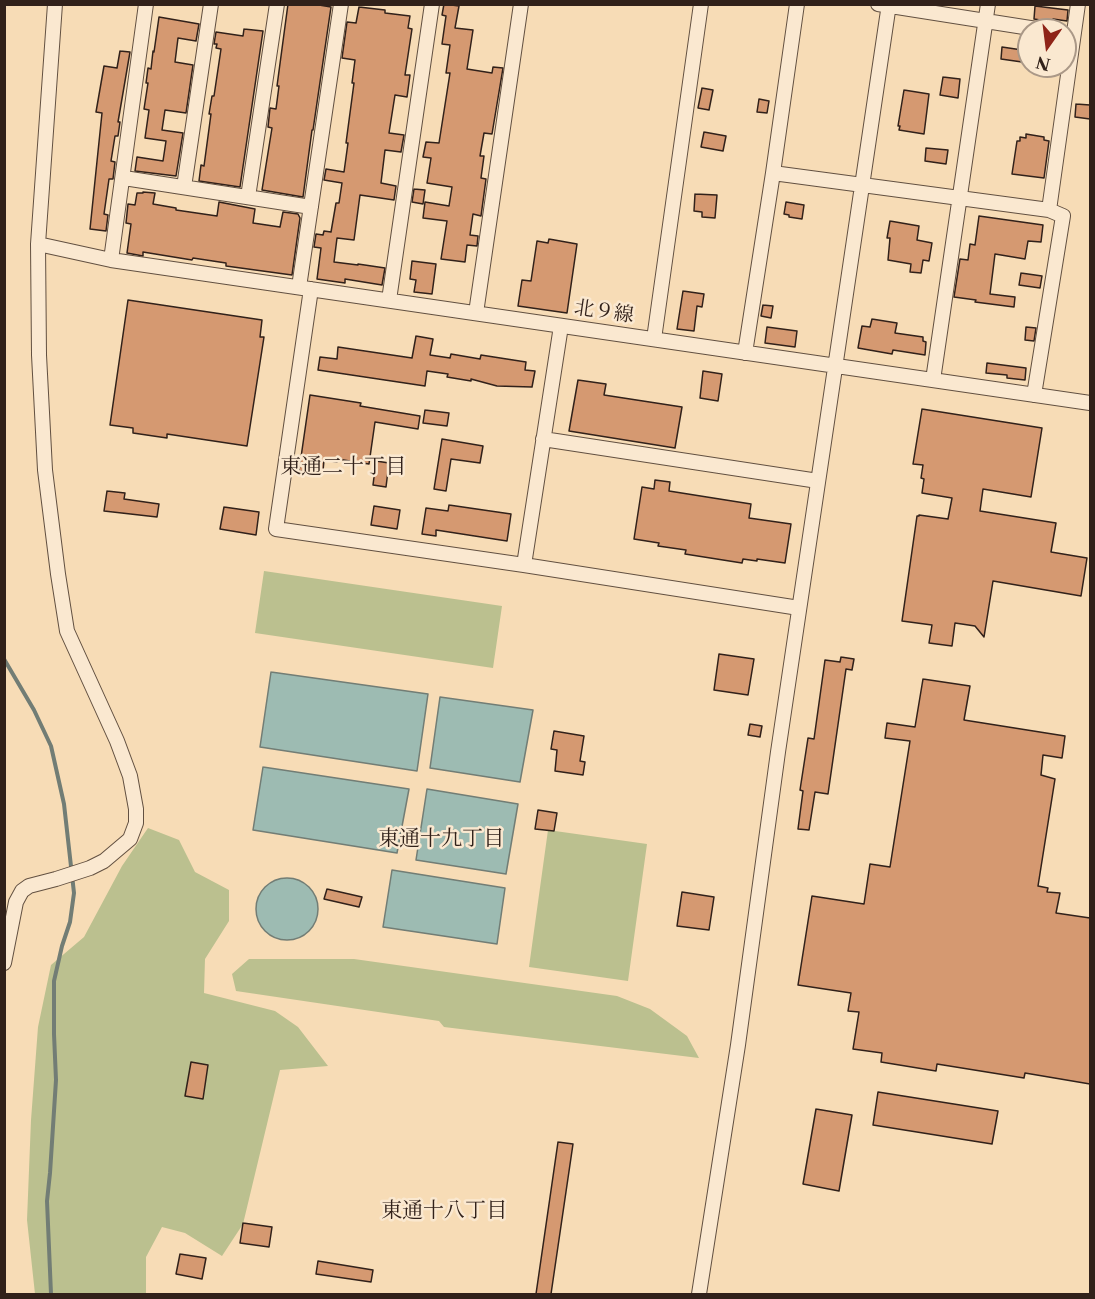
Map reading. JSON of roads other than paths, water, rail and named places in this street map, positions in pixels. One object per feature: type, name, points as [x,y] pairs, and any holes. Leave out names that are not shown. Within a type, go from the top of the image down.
[{"type":"street","points":[[4,963],[16,902],[22,891],[29,886],[90,868],[104,861],[129,839],[136,823],[136,808],[130,776],[117,741],[67,631],[45,470],[39,354],[38,244],[55,4]]},
{"type":"street","points":[[111,260],[146,4]]},
{"type":"street","points":[[184,188],[212,4]]},
{"type":"street","points":[[248,197],[277,4]]},
{"type":"street","points":[[341,4],[311,207],[305,288],[276,529],[799,608]]},
{"type":"street","points":[[389,300],[432,4]]},
{"type":"street","points":[[654,339],[701,4]]},
{"type":"street","points":[[745,353],[797,4]]},
{"type":"street","points":[[933,380],[988,4]]},
{"type":"street","points":[[476,313],[516,5]]},
{"type":"street","points":[[699,1294],[738,1045],[778,752],[862,185],[885,5],[1017,26]]},
{"type":"street","points":[[1048,210],[1064,78]]},
{"type":"street","points":[[773,173],[1048,210],[1064,216],[1034,395]]},
{"type":"street","points":[[124,178],[311,207]]},
{"type":"street","name":"北９線","points":[[38,244],[111,260],[1090,403]]},
{"type":"street","points":[[524,565],[561,326]]},
{"type":"street","points":[[543,439],[818,480]]},
{"type":"water","points":[[271,672],[428,694],[417,771],[260,747]]},
{"type":"water","points":[[440,697],[533,710],[520,782],[430,768]]},
{"type":"water","points":[[263,767],[409,789],[397,853],[253,830]]},
{"type":"water","points":[[427,789],[518,804],[506,874],[416,860]]},
{"type":"water","points":[[392,870],[505,888],[497,944],[383,927]]},
{"type":"water","points":[[281,878],[293,878],[309,887],[316,897],[318,909],[316,921],[309,931],[293,940],[281,940],[270,935],[261,926],[256,915],[256,903],[261,892],[270,883]]},
{"type":"waterway","points":[[4,659],[34,710],[51,746],[64,804],[74,893],[70,922],[54,981],[56,1080],[47,1201],[51,1294]]},
{"type":"district","name":"東通二十丁目","points":[[343,467]]},
{"type":"district","name":"東通十九丁目","points":[[441,839]]},
{"type":"district","name":"東通十八丁目","points":[[444,1211]]}]
